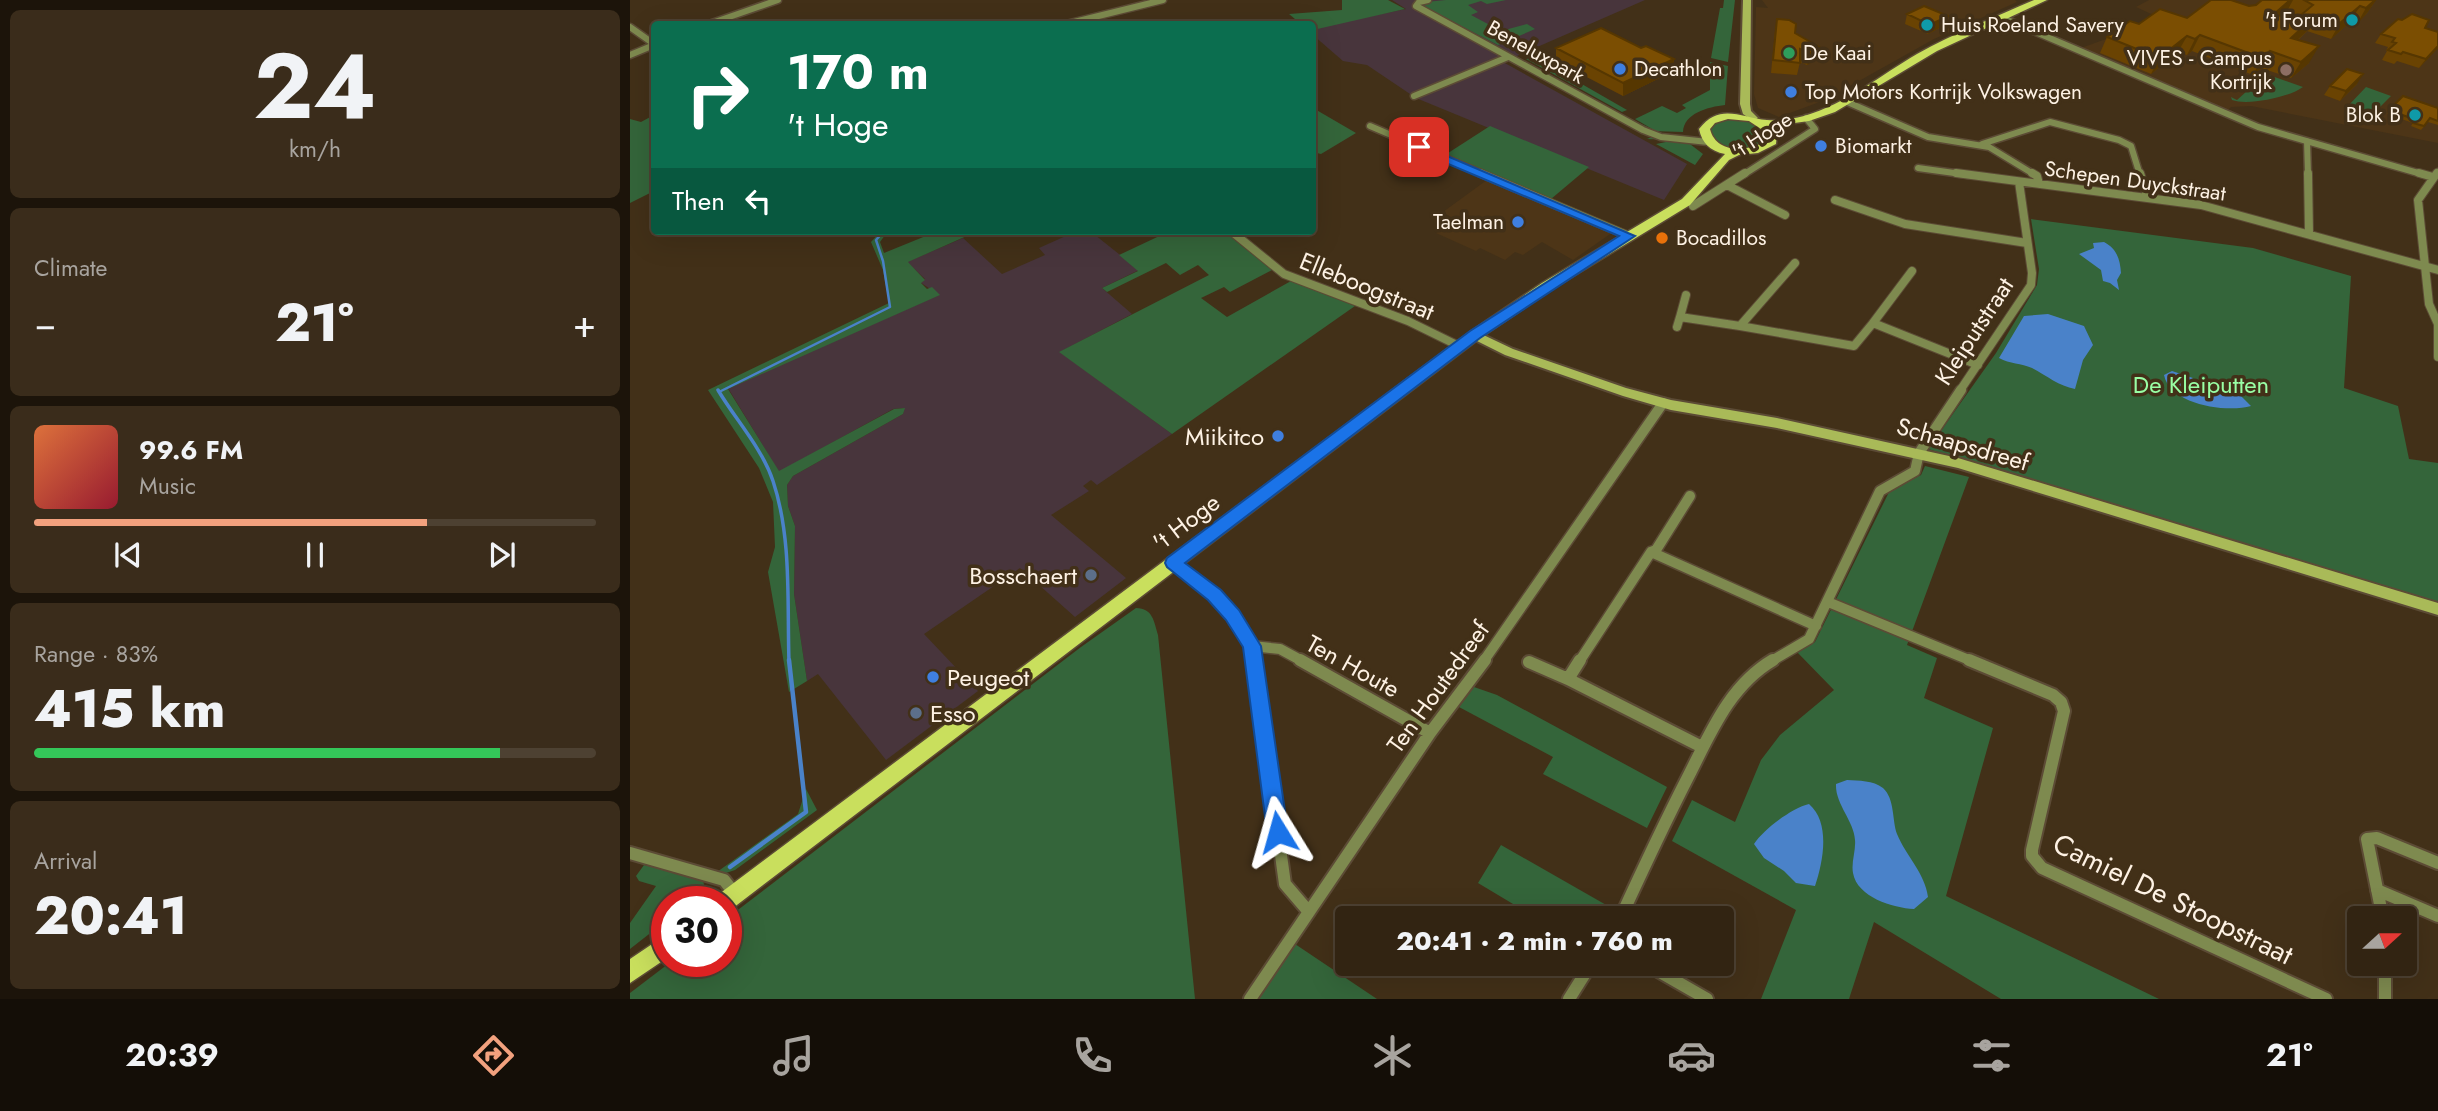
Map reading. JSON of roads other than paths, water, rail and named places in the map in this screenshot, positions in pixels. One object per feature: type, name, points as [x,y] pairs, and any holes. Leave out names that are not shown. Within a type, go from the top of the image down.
[{"type":"main road","name":"'t Hoge","points":[[742,889],[1475,334],[1677,205],[1686,202],[1725,158],[1737,152],[1766,147],[1772,142],[1773,134],[1783,128],[1834,112],[1845,101],[1921,56],[2003,18],[2026,3],[2042,0]]},
{"type":"main road","name":"'t Hoge","points":[[1727,116],[1779,123],[1808,120]]},
{"type":"main road","points":[[1727,116],[1711,121],[1704,129],[1712,144],[1737,152]]},
{"type":"main road","points":[[1758,121],[1773,134]]},
{"type":"main road","name":"'t Hoge","points":[[1677,205],[1679,198],[1695,183],[1715,155],[1712,144]]},
{"type":"main road","points":[[630,972],[651,957]]},
{"type":"street","points":[[718,21],[778,0]]},
{"type":"street","points":[[1078,21],[1163,0]]},
{"type":"street","name":"Beneluxpark","points":[[1429,0],[1416,6],[1653,134],[1712,144]]},
{"type":"street","points":[[1727,116],[1736,107],[1745,0]]},
{"type":"street","points":[[1745,0],[1745,104],[1746,112],[1758,121]]},
{"type":"street","points":[[2003,18],[2250,124],[2435,175],[2418,200],[2429,304],[2438,324],[2438,357]]},
{"type":"street","points":[[630,27],[651,43]]},
{"type":"street","points":[[630,55],[651,46]]},
{"type":"street","points":[[1414,96],[1508,57]]},
{"type":"street","points":[[1845,101],[1937,140],[1981,145],[2037,176],[2039,184]]},
{"type":"street","name":"'t Hoge","points":[[1693,206],[1815,129],[1808,120]]},
{"type":"street","points":[[1981,145],[2050,122],[2119,140],[2131,146],[2148,198]]},
{"type":"street","points":[[1370,126],[1629,236]]},
{"type":"street","name":"Beneluxpark","points":[[1653,134],[1690,133],[1704,129]]},
{"type":"street","points":[[2307,141],[2309,233]]},
{"type":"street","name":"Schepen Duyckstraat","points":[[1918,168],[2201,205],[2438,270]]},
{"type":"street","name":"Kleiputstraat","points":[[1626,906],[1658,836],[1722,711],[1740,687],[1760,668],[1809,639],[1880,491],[1915,471],[1920,453],[2031,285],[2032,273],[2019,182]]},
{"type":"street","name":"'t Hoge","points":[[1727,185],[1785,215]]},
{"type":"street","points":[[1835,200],[1895,222],[2028,243]]},
{"type":"street","name":"Elleboogstraat","points":[[1236,235],[1284,274],[1408,321],[1459,346]]},
{"type":"street","points":[[1740,327],[1795,263]]},
{"type":"street","points":[[1680,317],[1854,346],[1912,271]]},
{"type":"street","points":[[1677,327],[1686,295]]},
{"type":"street","points":[[1873,323],[1978,365]]},
{"type":"street","name":"Schaapsdreef","points":[[1475,334],[1509,352],[1663,403],[1777,423],[1920,453],[2438,609]]},
{"type":"street","name":"Ten Houtedreef","points":[[1250,999],[1430,733],[1509,628],[1663,403]]},
{"type":"street","points":[[1568,680],[1690,496]]},
{"type":"street","points":[[1651,552],[1816,626]]},
{"type":"street","points":[[1173,563],[1214,595],[1233,615],[1252,646],[1285,884],[1309,912]]},
{"type":"street","name":"Camiel De Stoopstraat","points":[[1828,602],[2053,695],[2061,702],[2064,710],[2032,850],[2032,856],[2042,868],[2320,998]]},
{"type":"street","name":"Ten Houte","points":[[1252,646],[1280,649],[1430,733]]},
{"type":"street","points":[[1529,662],[1702,747]]},
{"type":"street","points":[[2380,906],[2367,839],[2377,838],[2438,863]]},
{"type":"street","points":[[630,853],[724,880],[726,886]]},
{"type":"street","points":[[2377,890],[2438,916]]},
{"type":"street","points":[[1569,999],[1583,976]]},
{"type":"street","points":[[1667,976],[1707,999]]},
{"type":"street","points":[[2385,976],[2385,999]]},
{"type":"water","points":[[2104,242],[2115,251],[2119,259],[2119,290],[2103,281],[2101,270],[2079,254],[2094,248],[2093,243]]},
{"type":"water","points":[[2048,314],[2084,326],[2093,345],[2083,360],[2075,389],[2032,368],[1999,358],[2024,316]]},
{"type":"water","points":[[2172,371],[2193,378],[2185,385],[2238,393],[2251,406],[2215,407],[2188,400],[2168,385],[2164,375]]},
{"type":"water","points":[[1847,780],[1866,781],[1883,788],[1887,793],[1897,834],[1926,888],[1928,897],[1914,909],[1877,900],[1861,889],[1856,881],[1853,873],[1854,833],[1836,791],[1836,784]]},
{"type":"water","points":[[1809,804],[1816,812],[1823,832],[1821,866],[1815,886],[1796,883],[1764,858],[1754,844],[1779,820]]},
{"type":"waterway","points":[[719,392],[890,307],[883,261],[876,240],[880,235]]},
{"type":"waterway","points":[[719,392],[762,457],[779,503],[786,548],[789,662]]},
{"type":"waterway","points":[[730,867],[806,812],[789,660]]},
{"type":"place","name":"'t Forum","points":[[2352,20]]},
{"type":"place","name":"Huis Roeland Savery","points":[[1927,25]]},
{"type":"place","name":"De Kaai","points":[[1789,53]]},
{"type":"place","name":"Decathlon","points":[[1620,69]]},
{"type":"place","name":"VIVES - Campus Kortrijk","points":[[2286,70]]},
{"type":"place","name":"Top Motors Kortrijk Volkswagen","points":[[1791,92]]},
{"type":"place","name":"Blok B","points":[[2415,115]]},
{"type":"place","name":"Biomarkt","points":[[1821,146]]},
{"type":"place","name":"Taelman","points":[[1518,222]]},
{"type":"place","name":"Bocadillos","points":[[1662,238]]},
{"type":"place","name":"Miikitco","points":[[1278,436]]},
{"type":"place","name":"Bosschaert","points":[[1091,575]]},
{"type":"place","name":"Peugeot","points":[[933,677]]},
{"type":"place","name":"Esso","points":[[916,713]]},
{"type":"park label","name":"De Kleiputten","points":[[2201,384]]}]
